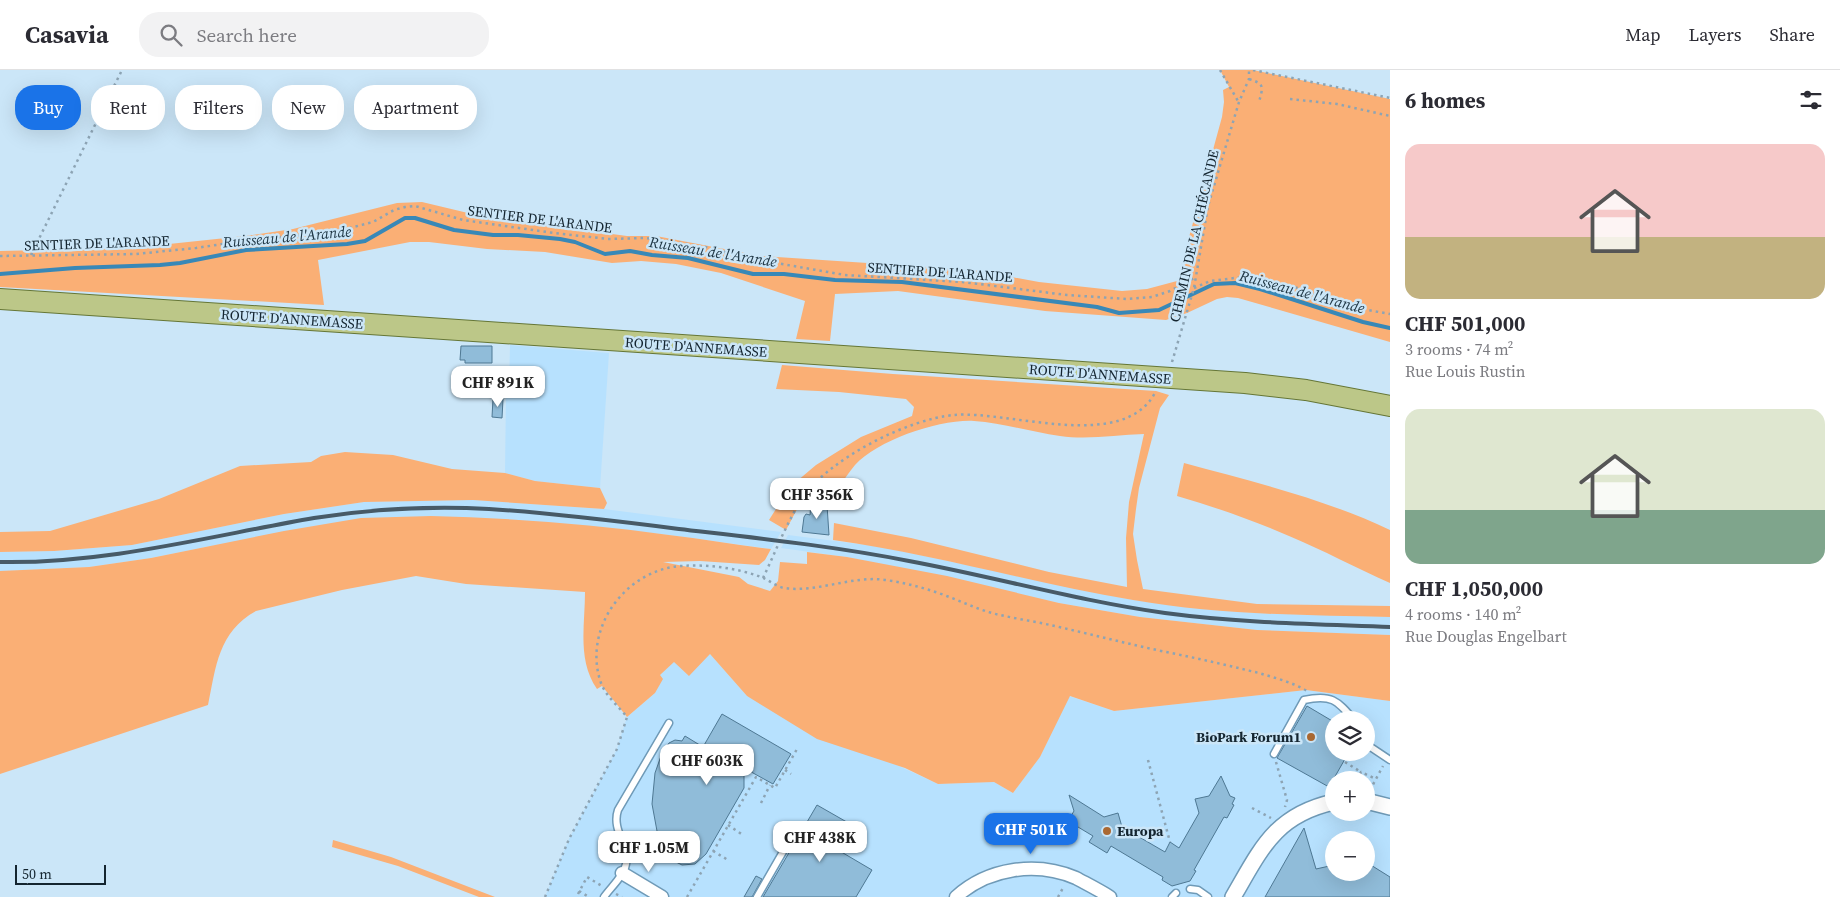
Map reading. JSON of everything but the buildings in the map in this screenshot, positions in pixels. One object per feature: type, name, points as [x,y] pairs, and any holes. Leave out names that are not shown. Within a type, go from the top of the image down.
[{"type":"main road","name":"ROUTE D'ANNEMASSE","points":[[0,299],[1246,383],[1306,390],[1390,406]]},
{"type":"street","points":[[1375,800],[1390,807]]},
{"type":"street","points":[[1233,897],[1266,842],[1284,824],[1305,811],[1325,805]]},
{"type":"street","points":[[956,897],[970,886],[991,876],[1010,871],[1030,869],[1065,874],[1110,897]]},
{"type":"street","points":[[622,873],[662,897]]},
{"type":"lane","points":[[1274,754],[1304,700],[1316,698],[1337,701],[1346,711]]},
{"type":"lane","points":[[604,897],[622,873],[626,864],[626,856],[617,828],[617,814],[669,723]]},
{"type":"lane","points":[[1375,750],[1390,760]]},
{"type":"lane","points":[[757,897],[784,850]]},
{"type":"lane","points":[[1190,888],[1198,890],[1208,897]]},
{"type":"path","points":[[30,255],[122,70]]},
{"type":"path","points":[[1220,70],[1238,102]]},
{"type":"path","name":"CHEMIN DE LA CHÉCANDE","points":[[763,578],[804,496],[843,460],[876,440],[924,422],[955,415],[980,415],[1074,425],[1106,424],[1141,411],[1152,398],[1164,378],[1190,305],[1208,206],[1238,102],[1249,79],[1249,70]]},
{"type":"path","points":[[1253,70],[1390,98]]},
{"type":"path","points":[[1249,79],[1262,85],[1259,102]]},
{"type":"path","points":[[1290,98],[1337,104],[1390,116]]},
{"type":"path","name":"SENTIER DE L'ARANDE","points":[[0,256],[136,254],[262,238],[338,231],[373,222],[394,210],[415,206],[463,220],[608,239],[644,238],[662,240],[845,275],[963,282],[1068,295],[1127,299],[1152,297],[1170,291],[1196,277]]},
{"type":"path","points":[[1194,288],[1210,281],[1243,277],[1302,288],[1340,305],[1390,314]]},
{"type":"path","points":[[545,897],[569,839],[617,749],[627,716],[602,686],[599,675],[598,642],[603,624],[611,608],[621,595],[635,582],[659,571],[679,566],[720,568],[742,572],[763,578],[774,585],[791,588],[808,588],[873,579],[903,583],[927,589],[999,615],[1215,662],[1277,678],[1300,686],[1316,698]]},
{"type":"path","points":[[686,897],[756,777],[775,788],[796,749]]},
{"type":"path","points":[[1148,760],[1170,842]]},
{"type":"path","points":[[1344,762],[1360,771]]},
{"type":"path","points":[[785,770],[791,774]]},
{"type":"path","points":[[1376,779],[1379,772]]},
{"type":"path","points":[[1279,773],[1284,791]]},
{"type":"path","points":[[761,803],[770,785]]},
{"type":"path","points":[[1252,808],[1284,824]]},
{"type":"path","points":[[728,825],[743,835]]},
{"type":"path","points":[[713,851],[728,860]]},
{"type":"path","points":[[589,897],[578,892],[587,877],[622,897]]},
{"type":"shaded area","points":[[1220,70],[1253,70],[1390,99],[1390,342],[1238,298],[1227,297],[1217,299],[1187,313],[1166,320],[1045,311],[898,291],[835,294],[830,341],[796,339],[805,301],[721,273],[676,264],[641,261],[612,263],[545,252],[487,249],[429,242],[410,242],[318,260],[324,305],[0,287],[0,251],[131,248],[245,236],[293,229],[397,203],[422,202],[468,213],[627,236],[656,236],[761,256],[973,270],[1039,282],[1122,291],[1147,289],[1177,281],[1222,117],[1223,90],[1229,87]]},
{"type":"shaded area","points":[[510,345],[609,353],[600,488],[535,481],[505,473],[506,394],[509,393]]},
{"type":"shaded area","points":[[782,365],[1156,391],[1169,395],[1160,408],[1139,488],[1136,509],[1133,534],[1143,589],[1257,604],[1390,606],[1390,617],[1261,613],[1165,605],[1095,593],[908,553],[833,540],[834,523],[911,538],[1049,572],[1127,587],[1126,538],[1129,502],[1144,434],[1070,437],[974,421],[960,421],[927,427],[879,447],[865,456],[855,465],[839,487],[813,486],[804,496],[786,530],[769,520],[790,487],[816,465],[861,437],[912,416],[914,407],[906,399],[839,392],[776,389]]},
{"type":"shaded area","points":[[345,452],[393,455],[452,469],[505,473],[535,481],[600,488],[607,503],[604,509],[473,500],[364,502],[284,514],[132,545],[54,551],[0,552],[0,532],[50,531],[159,499],[240,466],[311,462],[321,456]]},
{"type":"shaded area","points":[[1184,463],[1315,500],[1390,530],[1390,583],[1275,530],[1177,496]]},
{"type":"shaded area","points":[[473,500],[604,509],[781,532],[771,549],[598,527],[211,546],[151,558],[89,567],[0,571],[0,552],[55,551],[132,545],[284,514],[364,502]]},
{"type":"shaded area","points":[[431,516],[490,518],[580,525],[771,549],[765,560],[759,565],[700,561],[663,562],[739,577],[748,584],[770,591],[778,581],[780,562],[807,564],[807,552],[847,557],[947,576],[1059,603],[1140,617],[1257,630],[1390,635],[1390,701],[1306,690],[1114,711],[1070,696],[1040,757],[1013,793],[994,782],[938,784],[905,768],[817,739],[747,696],[710,654],[689,676],[674,662],[660,675],[663,679],[655,693],[627,717],[602,686],[597,689],[591,678],[584,654],[585,592],[466,584],[416,576],[342,590],[256,611],[243,620],[226,640],[217,664],[208,705],[0,774],[0,571],[89,567],[151,558],[284,531],[361,518]]},
{"type":"shaded area","points":[[788,535],[882,547],[1133,600],[1256,613],[1390,617],[1390,635],[1257,630],[1140,617],[1059,603],[847,557],[781,548]]},
{"type":"shaded area","points":[[710,654],[747,696],[938,784],[994,782],[1013,793],[1040,757],[1069,696],[1114,711],[1306,690],[1390,701],[1390,897],[545,897],[569,839],[617,749],[627,717],[655,693],[660,675],[674,661]]},
{"type":"shaded area","points":[[333,840],[391,857],[495,897],[479,897],[398,866],[332,847]]},
{"type":"waterway","name":"Ruisseau de l'Arande","points":[[0,274],[75,268],[160,265],[246,250],[347,244],[365,241],[405,218],[415,218],[454,230],[493,235],[560,239],[575,242],[605,254],[630,251],[688,258],[753,274],[784,274],[835,280],[902,282],[1097,307],[1119,313],[1159,310],[1214,284],[1235,283],[1260,289],[1363,322],[1390,328]]},
{"type":"railway","points":[[0,562],[40,561],[119,554],[314,518],[357,512],[423,508],[489,509],[608,520],[852,551],[941,567],[1101,602],[1165,613],[1249,621],[1390,627]]},
{"type":"place","name":"BioPark Forum1","points":[[1311,737]]},
{"type":"place","name":"Europa","points":[[1107,831]]}]
